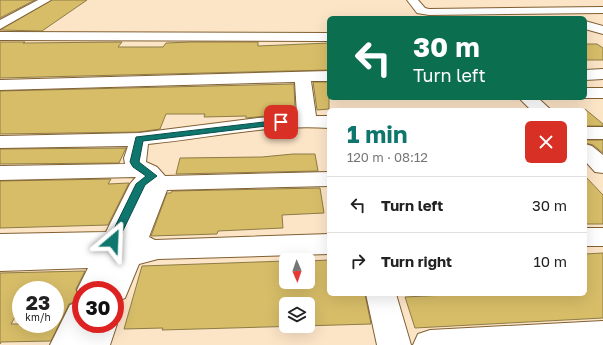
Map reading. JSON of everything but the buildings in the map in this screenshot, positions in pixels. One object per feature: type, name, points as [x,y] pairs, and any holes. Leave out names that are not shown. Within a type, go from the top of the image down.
[{"type":"street","points":[[12,8],[27,8],[39,0]]},
{"type":"street","points":[[2,21],[46,0]]},
{"type":"street","points":[[412,0],[421,11],[429,12],[603,10]]},
{"type":"street","points":[[538,0],[562,16]]},
{"type":"street","points":[[587,26],[603,30]]},
{"type":"street","points":[[587,34],[603,34]]},
{"type":"street","points":[[0,36],[327,37]]},
{"type":"street","points":[[587,75],[603,74]]},
{"type":"street","points":[[0,85],[327,76]]},
{"type":"street","points":[[303,77],[307,120]]},
{"type":"street","points":[[587,93],[603,93]]},
{"type":"street","points":[[530,100],[540,108]]},
{"type":"street","points":[[0,142],[139,139],[268,123],[307,120],[327,122]]},
{"type":"street","points":[[587,133],[603,133]]},
{"type":"street","points":[[139,139],[135,162],[136,165],[149,178]]},
{"type":"street","points":[[587,152],[603,167]]},
{"type":"street","points":[[0,173],[149,178],[327,179]]},
{"type":"street","points":[[587,173],[598,173],[603,178]]},
{"type":"street","points":[[117,281],[149,178]]},
{"type":"street","points":[[587,237],[603,237]]},
{"type":"street","points":[[0,244],[127,249],[327,244]]},
{"type":"street","points":[[0,261],[127,249]]},
{"type":"street","points":[[100,281],[127,249]]},
{"type":"street","points":[[382,296],[394,345]]},
{"type":"street","points":[[67,345],[72,333]]},
{"type":"street","points":[[92,345],[97,333]]},
{"type":"street","points":[[430,345],[603,335]]},
{"type":"route","points":[[113,241],[141,184],[152,176],[149,172],[136,165],[135,158],[139,139],[281,122]]}]
